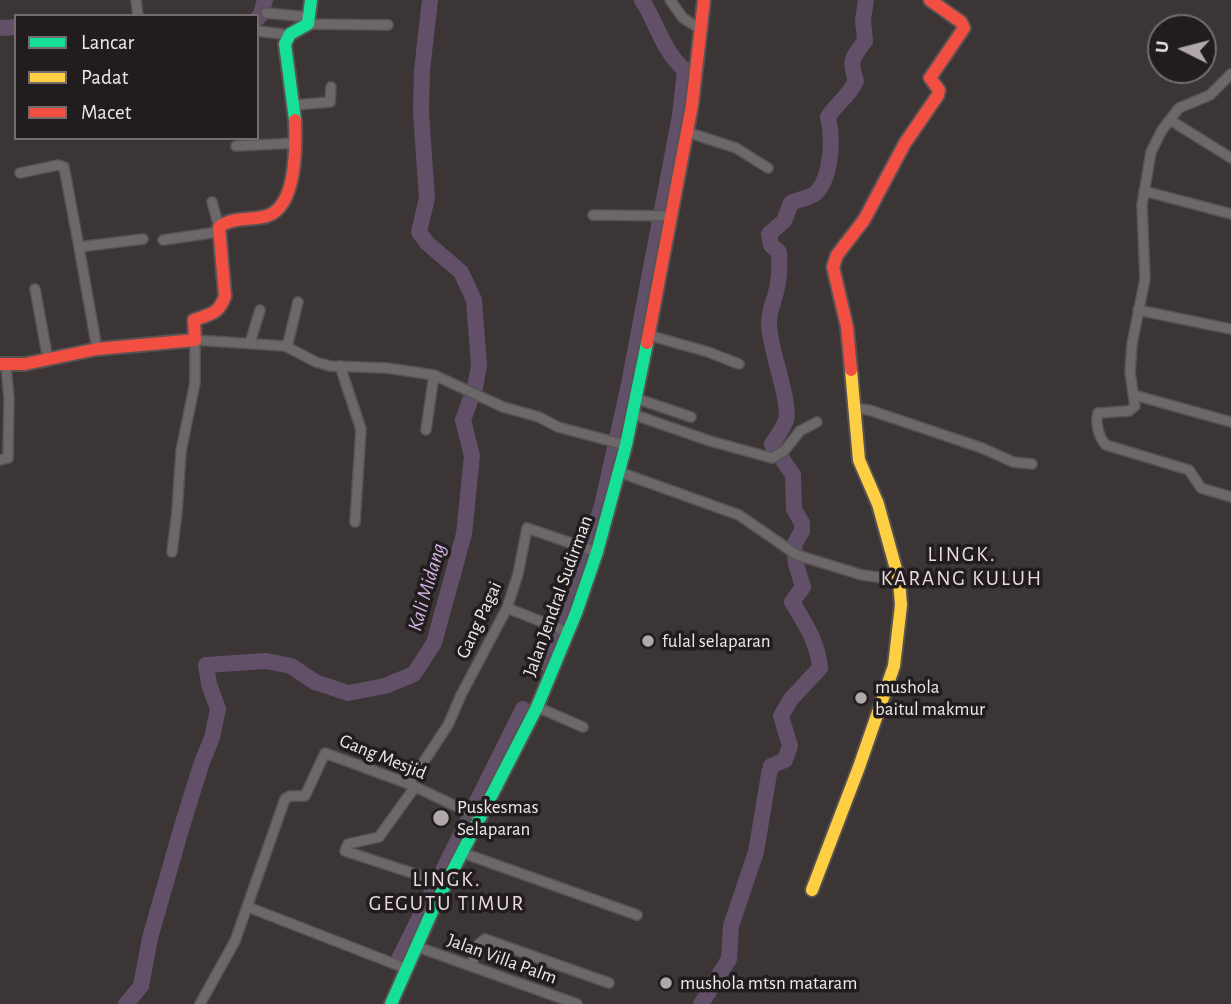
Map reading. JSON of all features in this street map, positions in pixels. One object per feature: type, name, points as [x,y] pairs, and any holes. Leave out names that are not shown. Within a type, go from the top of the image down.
[{"type":"main road","points":[[3,364],[48,360],[97,349],[195,340],[192,330],[194,320],[218,311],[224,299],[224,267],[218,229],[225,222],[265,217],[279,209],[288,193],[296,143],[295,105],[286,50],[288,37],[309,20],[311,0]]},
{"type":"main road","name":"Jalan Jendral Sudirman","points":[[391,1004],[415,946],[537,707],[619,472],[618,443],[632,414],[648,335],[664,216],[687,132],[704,0]]},
{"type":"main road","points":[[812,890],[864,755],[894,666],[899,632],[899,580],[878,503],[859,460],[846,317],[834,281],[833,267],[837,255],[864,220],[905,143],[939,94],[939,89],[930,78],[964,28],[961,22],[930,0]]},
{"type":"street","points":[[670,0],[683,18],[700,29]]},
{"type":"street","points":[[265,13],[309,20],[388,25]]},
{"type":"street","points":[[259,31],[288,37]]},
{"type":"street","points":[[1231,74],[1209,96],[1185,104],[1170,120],[1151,152],[1142,205],[1145,279],[1130,372],[1135,406],[1132,411],[1103,412],[1097,415],[1103,443],[1189,470],[1201,488],[1231,497]]},
{"type":"street","points":[[295,105],[330,102],[331,86]]},
{"type":"street","points":[[1170,120],[1231,158]]},
{"type":"street","points":[[687,132],[736,148],[768,168]]},
{"type":"street","points":[[236,146],[296,143]]},
{"type":"street","points":[[20,173],[64,166],[97,349]]},
{"type":"street","points":[[1144,191],[1231,214]]},
{"type":"street","points":[[163,240],[218,229],[212,202]]},
{"type":"street","points":[[593,215],[664,216]]},
{"type":"street","points":[[79,247],[143,239]]},
{"type":"street","points":[[35,289],[48,360]]},
{"type":"street","points":[[287,347],[298,302]]},
{"type":"street","points":[[250,343],[260,310]]},
{"type":"street","points":[[1138,310],[1231,329]]},
{"type":"street","points":[[648,335],[708,352],[738,364]]},
{"type":"street","points":[[172,552],[181,451],[195,383],[195,340],[287,347],[316,362],[434,375],[489,401],[539,417],[576,434],[618,443]]},
{"type":"street","points":[[0,460],[8,458],[10,445],[3,364]]},
{"type":"street","points":[[340,366],[361,429],[355,522]]},
{"type":"street","points":[[426,430],[434,375]]},
{"type":"street","points":[[1134,395],[1231,422]]},
{"type":"street","points":[[635,398],[691,417]]},
{"type":"street","points":[[854,408],[869,410],[957,439],[1013,462],[1032,464]]},
{"type":"street","points":[[632,414],[710,441],[772,458],[800,431],[817,422]]},
{"type":"street","points":[[619,472],[739,515],[797,555],[862,575],[899,580]]},
{"type":"street","name":"Gang Pagai","points":[[446,884],[345,851],[348,844],[379,837],[448,725],[507,608],[518,574],[527,528],[590,549]]},
{"type":"street","points":[[507,608],[562,629]]},
{"type":"street","points":[[537,707],[583,727]]},
{"type":"street","name":"Gang Mesjid","points":[[248,907],[285,799],[290,796],[305,796],[325,753],[412,786],[481,818]]},
{"type":"street","points":[[463,853],[637,915]]},
{"type":"street","points":[[200,1004],[234,941],[248,907],[405,968]]},
{"type":"street","points":[[471,966],[480,942],[485,939],[609,983]]},
{"type":"street","name":"Jalan Villa Palm","points":[[415,946],[577,1004]]},
{"type":"waterway","points":[[259,16],[265,0]]},
{"type":"waterway","name":"Kali Midang","points":[[126,1004],[141,986],[150,938],[182,826],[212,738],[218,709],[209,684],[206,665],[266,661],[291,666],[315,682],[348,693],[385,686],[414,674],[434,643],[464,534],[472,456],[463,420],[475,387],[479,366],[474,300],[461,272],[427,243],[419,232],[427,198],[421,112],[422,70],[430,0]]},
{"type":"waterway","points":[[545,663],[572,596],[602,506],[629,384],[680,115],[685,70],[671,55],[642,0]]},
{"type":"waterway","points":[[701,1004],[729,959],[731,926],[756,852],[771,766],[785,760],[790,746],[781,716],[791,699],[820,668],[814,642],[792,602],[803,587],[794,545],[802,531],[802,523],[794,509],[793,475],[772,444],[785,423],[787,411],[770,334],[769,323],[777,286],[779,252],[771,245],[769,234],[784,221],[791,203],[817,192],[826,176],[831,145],[828,117],[856,81],[852,64],[865,41],[863,20],[866,0]]},
{"type":"waterway","points":[[0,28],[14,27]]},
{"type":"waterway","points":[[398,961],[523,709]]},
{"type":"traffic: fast","points":[[295,120],[285,44],[290,34],[308,24],[311,0]]},
{"type":"traffic: fast","points":[[391,1004],[434,907],[537,707],[576,613],[597,552],[626,445],[647,343]]},
{"type":"traffic: slow","points":[[812,890],[894,666],[901,605],[899,580],[878,504],[859,460],[851,370]]},
{"type":"traffic: jam","points":[[647,343],[692,105],[704,0]]},
{"type":"traffic: jam","points":[[851,370],[847,327],[833,267],[837,255],[864,220],[905,143],[938,95],[939,90],[930,78],[964,28],[961,22],[930,0]]},
{"type":"traffic: jam","points":[[0,364],[25,364],[97,349],[195,340],[194,320],[217,310],[225,296],[219,227],[230,221],[267,216],[277,210],[284,200],[293,174],[295,120]]},
{"type":"place","name":"fulal selaparan","points":[[648,641]]},
{"type":"place","name":"mushola baitul makmur","points":[[861,698]]},
{"type":"place","name":"Puskesmas Selaparan","points":[[441,818]]},
{"type":"place","name":"mushola mtsn mataram","points":[[666,983]]},
{"type":"district","name":"LINGK. KARANG KULUH","points":[[962,567]]},
{"type":"district","name":"LINGK. GEGUTU TIMUR","points":[[447,892]]}]
